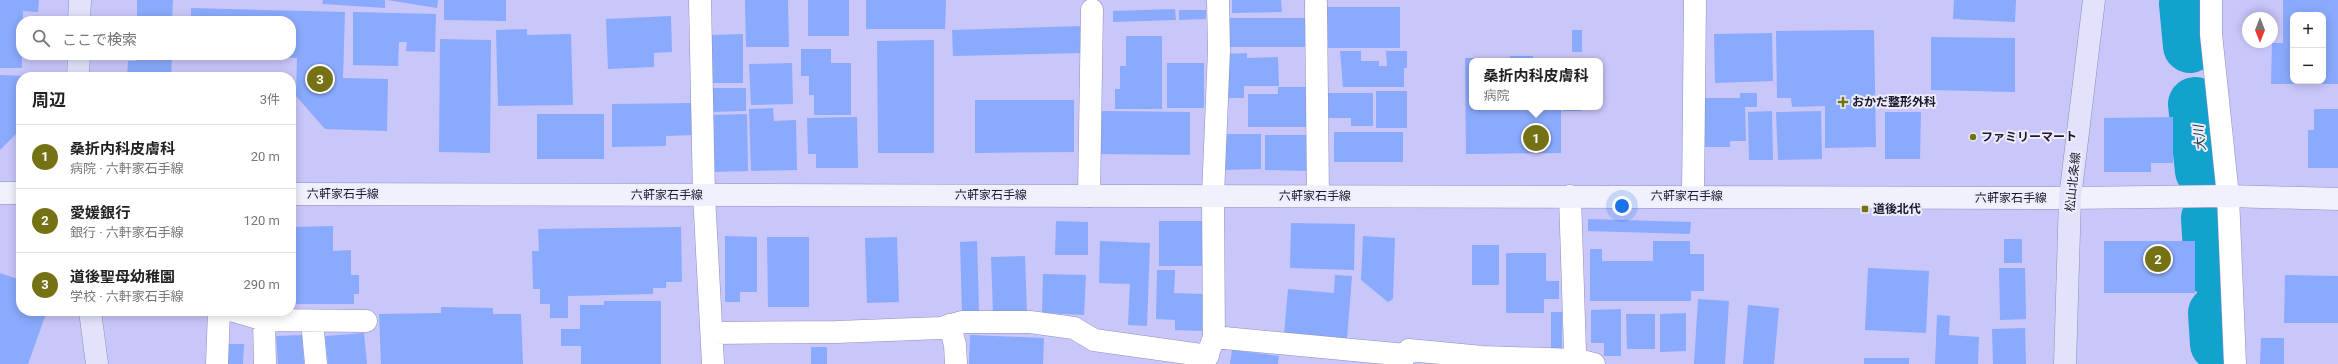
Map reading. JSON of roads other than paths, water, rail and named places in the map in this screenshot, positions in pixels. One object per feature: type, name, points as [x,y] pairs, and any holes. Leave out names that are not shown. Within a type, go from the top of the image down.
[{"type":"main road","points":[[79,16],[80,0]]},
{"type":"main road","name":"松山北条線","points":[[2065,364],[2070,198],[2094,0]]},
{"type":"main road","points":[[78,72],[79,60]]},
{"type":"main road","points":[[0,193],[16,193]]},
{"type":"main road","name":"六軒家石手線","points":[[296,194],[2070,198],[2228,196],[2338,199]]},
{"type":"main road","points":[[91,316],[96,364]]},
{"type":"street","points":[[700,0],[704,195],[714,364]]},
{"type":"street","points":[[1209,352],[1219,50],[1218,0]]},
{"type":"street","points":[[1693,196],[1695,0]]},
{"type":"street","points":[[2211,0],[2211,34],[2228,196],[2235,364]]},
{"type":"street","points":[[1316,3],[1318,196]]},
{"type":"street","points":[[1089,196],[1092,10]]},
{"type":"street","points":[[1570,196],[1575,351],[1583,363]]},
{"type":"street","points":[[216,364],[219,316]]},
{"type":"street","points":[[251,316],[264,320],[366,321]]},
{"type":"street","points":[[264,320],[265,364]]},
{"type":"street","points":[[312,321],[316,364]]},
{"type":"street","points":[[712,333],[837,332],[941,328],[962,322],[1046,323],[1074,328],[1094,340],[1209,352],[1405,360],[1410,350],[1482,357],[1583,363]]},
{"type":"street","points":[[950,325],[955,345],[956,364]]},
{"type":"waterway","name":"大川","points":[[2186,4],[2190,46]]},
{"type":"waterway","name":"大川","points":[[2195,104],[2202,171]]},
{"type":"waterway","name":"大川","points":[[2208,218],[2211,269]]},
{"type":"waterway","name":"大川","points":[[2215,313],[2217,344]]},
{"type":"place","name":"道後聖母幼稚園","points":[[320,79]]},
{"type":"place","name":"おかだ整形外科","points":[[1843,102]]},
{"type":"place","name":"ファミリーマート","points":[[1973,137]]},
{"type":"place","name":"桑折内科皮膚科","points":[[1536,138]]},
{"type":"place","name":"道後北代","points":[[1865,209]]},
{"type":"place","name":"愛媛銀行","points":[[2158,259]]}]
